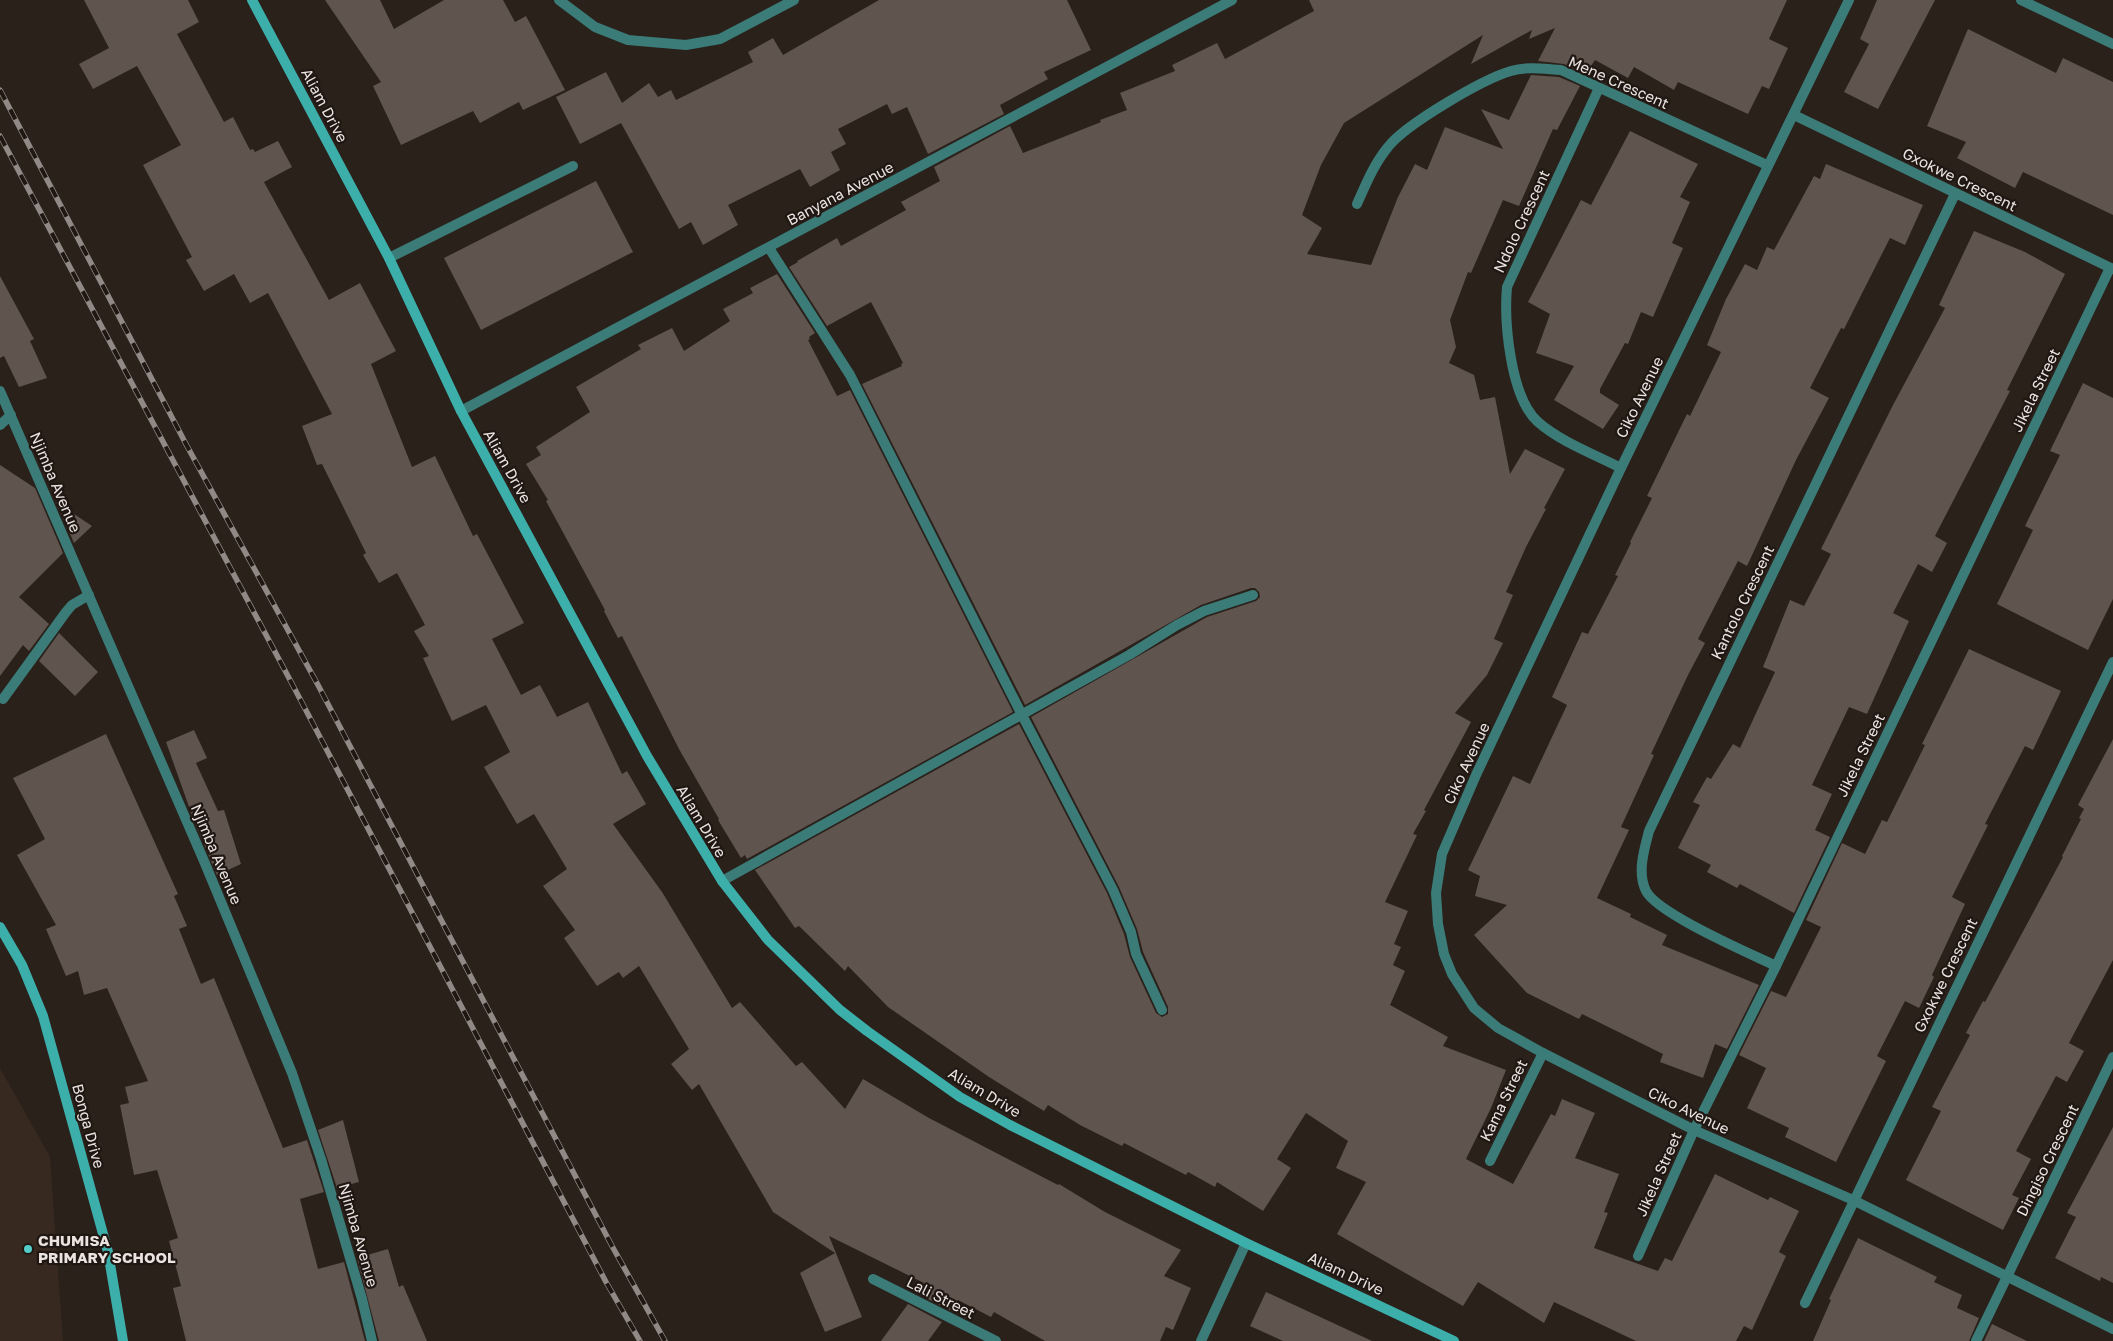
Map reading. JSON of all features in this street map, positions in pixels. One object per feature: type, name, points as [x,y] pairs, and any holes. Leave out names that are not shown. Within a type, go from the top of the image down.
[{"type":"street","name":"Aliam Drive","points":[[252,0],[389,258],[461,411],[647,756],[722,881],[768,940],[840,1010],[960,1097],[1010,1125],[1246,1243],[1454,1341]]},
{"type":"street","points":[[559,0],[595,27],[628,40],[686,45],[720,39],[794,0]]},
{"type":"street","name":"Banyana Avenue","points":[[461,411],[1232,0]]},
{"type":"street","name":"Ciko Avenue","points":[[1849,0],[1621,468],[1453,828],[1442,854],[1436,893],[1438,924],[1444,954],[1452,974],[1474,1008],[1498,1028],[1694,1130],[1853,1200],[2113,1328]]},
{"type":"street","points":[[2021,0],[2113,44]]},
{"type":"street","name":"Mene Crescent","points":[[1357,204],[1372,170],[1389,145],[1417,121],[1481,83],[1512,71],[1534,68],[1561,70],[1767,165]]},
{"type":"street","name":"Ndolo Crescent","points":[[1599,88],[1508,287],[1505,309],[1508,340],[1517,386],[1526,407],[1536,421],[1551,432],[1621,468]]},
{"type":"street","name":"Gxokwe Crescent","points":[[1794,115],[2112,269]]},
{"type":"street","points":[[389,258],[573,166]]},
{"type":"street","name":"Kantolo Crescent","points":[[1776,966],[1674,916],[1655,903],[1646,892],[1642,877],[1642,855],[1653,822],[1955,194]]},
{"type":"street","points":[[769,248],[850,375],[1113,890],[1131,932],[1136,954],[1162,1010]]},
{"type":"street","name":"Jikela Street","points":[[1638,1256],[1694,1130],[1776,966],[2112,269]]},
{"type":"street","name":"Njimba Avenue","points":[[0,391],[204,861],[292,1073],[321,1159],[362,1299],[372,1341]]},
{"type":"street","points":[[0,425],[11,415]]},
{"type":"street","points":[[3,699],[66,612],[72,605],[88,595]]},
{"type":"street","points":[[722,881],[1129,656],[1204,611],[1254,595]]},
{"type":"street","name":"Gxokwe Crescent","points":[[1805,1302],[2113,662]]},
{"type":"street","name":"Bonga Drive","points":[[0,927],[22,965],[43,1016],[108,1252],[122,1341]]},
{"type":"street","name":"Kama Street","points":[[1490,1161],[1543,1053]]},
{"type":"street","name":"Dingiso Crescent","points":[[2007,1275],[2113,1057]]},
{"type":"street","points":[[1202,1341],[1246,1243]]},
{"type":"street","points":[[1976,1341],[2007,1275]]},
{"type":"street","name":"Lali Street","points":[[873,1279],[937,1313],[996,1341]]},
{"type":"shaded area","name":"CHUMISA PRIMARY SCHOOL","points":[[0,1068],[50,1157],[63,1341],[0,1341]]},
{"type":"building","points":[[84,0],[188,0],[199,22],[177,34],[224,122],[233,117],[250,150],[253,149],[255,152],[278,141],[292,167],[264,182],[329,300],[360,283],[396,351],[371,364],[412,467],[435,456],[473,536],[477,534],[524,623],[492,639],[521,695],[540,685],[557,717],[588,702],[622,774],[627,771],[646,804],[613,824],[662,892],[732,1008],[740,1002],[796,1066],[802,1062],[845,1109],[863,1079],[929,1118],[1059,1184],[1105,1212],[1181,1250],[1164,1276],[1191,1288],[1173,1330],[1166,1327],[1160,1341],[1045,1341],[994,1312],[991,1317],[958,1300],[950,1310],[916,1293],[924,1283],[829,1236],[862,1317],[825,1332],[800,1273],[835,1253],[773,1212],[699,1084],[692,1090],[671,1064],[689,1049],[639,966],[623,978],[619,972],[597,986],[564,938],[575,930],[543,886],[567,869],[534,814],[517,824],[484,767],[510,752],[486,705],[452,721],[423,658],[429,656],[414,631],[425,625],[397,573],[379,583],[363,555],[366,553],[322,464],[317,465],[302,426],[332,414],[268,293],[250,303],[234,274],[204,291],[186,260],[192,257],[143,165],[181,145],[137,66],[93,89],[79,64],[109,48]]},
{"type":"building","points":[[325,0],[380,0],[394,29],[444,0],[503,0],[515,22],[526,16],[565,90],[523,110],[519,102],[480,123],[473,111],[401,145],[373,86],[381,82]]},
{"type":"building","points":[[879,0],[1067,0],[1091,50],[1044,72],[1048,79],[1000,105],[1004,114],[928,154],[907,107],[892,114],[887,104],[838,129],[846,144],[831,152],[840,170],[810,187],[800,169],[728,205],[738,225],[703,245],[691,222],[679,229],[621,123],[580,144],[556,97],[606,72],[622,103],[649,83],[658,97],[671,90],[676,100],[753,62],[748,52],[773,38],[783,55]]},
{"type":"building","points":[[1309,0],[1787,0],[1769,39],[1788,48],[1769,89],[1762,86],[1748,114],[1678,82],[1674,90],[1634,67],[1628,78],[1595,60],[1586,74],[1564,64],[1538,61],[1555,28],[1529,39],[1532,30],[1471,64],[1483,35],[1344,123],[1321,165],[1302,215],[1322,228],[1307,254],[1371,265],[1398,197],[1415,164],[1427,170],[1445,127],[1503,149],[1481,109],[1509,120],[1531,75],[1559,77],[1580,86],[1557,130],[1553,129],[1519,206],[1503,200],[1471,273],[1468,272],[1450,320],[1456,347],[1449,363],[1474,375],[1480,400],[1495,397],[1510,474],[1525,449],[1565,469],[1544,508],[1546,509],[1526,547],[1506,592],[1513,595],[1494,639],[1503,643],[1487,675],[1455,713],[1471,722],[1424,810],[1426,811],[1413,834],[1417,835],[1385,902],[1408,911],[1394,944],[1401,947],[1393,965],[1405,971],[1390,1005],[1448,1037],[1443,1046],[1506,1070],[1491,1108],[1466,1159],[1513,1184],[1551,1114],[1555,1116],[1562,1099],[1595,1113],[1575,1158],[1619,1174],[1604,1212],[1608,1213],[1594,1248],[1658,1271],[1665,1258],[1672,1261],[1715,1174],[1768,1200],[1770,1197],[1799,1211],[1779,1252],[1786,1256],[1752,1330],[1744,1326],[1736,1341],[1636,1341],[1554,1302],[1544,1323],[1478,1282],[1463,1306],[1337,1234],[1366,1182],[1336,1168],[1348,1141],[1306,1113],[1277,1159],[1291,1168],[1263,1211],[1217,1182],[1215,1187],[1188,1172],[1186,1175],[1124,1143],[1122,1146],[1080,1125],[1048,1105],[1044,1111],[989,1077],[888,1007],[848,966],[845,971],[799,926],[795,928],[755,870],[1019,724],[1107,893],[1124,934],[1130,957],[1156,1013],[1162,1017],[1168,1014],[1168,1007],[1143,952],[1137,929],[1119,887],[1031,717],[1207,617],[1256,601],[1260,597],[1259,592],[1255,588],[1251,588],[1201,605],[1025,705],[862,384],[902,366],[901,364],[903,363],[871,302],[827,326],[789,267],[837,238],[841,246],[906,210],[901,202],[940,181],[934,167],[1010,126],[1023,153],[1101,122],[1100,120],[1127,110],[1120,93],[1175,71],[1172,65],[1217,43],[1225,59],[1314,11]]},
{"type":"building","points":[[1877,0],[1935,0],[1878,109],[1844,92],[1869,44],[1860,39]]},
{"type":"building","points":[[1968,29],[2056,73],[2063,58],[2113,82],[2113,215],[2023,172],[2015,188],[1957,158],[1966,142],[1927,126]]},
{"type":"building","points":[[1630,131],[1698,164],[1680,197],[1690,202],[1672,243],[1683,248],[1653,317],[1641,312],[1628,344],[1625,343],[1600,389],[1600,393],[1619,405],[1603,429],[1554,400],[1574,366],[1536,353],[1550,314],[1528,302],[1581,200],[1591,205]]},
{"type":"building","points":[[1826,164],[1923,205],[1905,245],[1890,238],[1844,329],[1841,328],[1810,388],[1829,398],[1796,460],[1747,566],[1738,561],[1698,639],[1705,643],[1651,754],[1654,755],[1621,827],[1629,830],[1597,898],[1631,914],[1630,917],[1667,935],[1662,945],[1759,985],[1727,1049],[1715,1044],[1703,1078],[1660,1062],[1663,1054],[1582,1014],[1579,1019],[1527,993],[1474,935],[1507,905],[1475,896],[1480,876],[1468,870],[1513,776],[1530,784],[1567,705],[1552,697],[1582,632],[1588,634],[1618,576],[1615,575],[1652,498],[1647,496],[1687,414],[1690,416],[1721,352],[1707,345],[1726,299],[1745,264],[1757,270],[1767,247],[1774,250],[1814,176],[1820,179]]},
{"type":"building","points":[[596,181],[633,252],[481,330],[444,258]]},
{"type":"building","points":[[1974,231],[2025,252],[2065,274],[2007,390],[2010,391],[1935,536],[1947,543],[1932,572],[1918,564],[1893,613],[1909,621],[1867,714],[1849,707],[1812,785],[1832,794],[1815,830],[1830,837],[1794,913],[1740,884],[1737,888],[1707,872],[1711,865],[1678,848],[1700,805],[1693,802],[1707,777],[1711,779],[1733,744],[1740,748],[1775,672],[1763,667],[1790,600],[1804,606],[1831,554],[1821,549],[1893,405],[1945,308],[1939,305]]},
{"type":"building","points":[[777,274],[815,333],[808,340],[837,396],[850,390],[1013,712],[747,859],[745,855],[741,858],[718,820],[679,749],[622,636],[618,638],[605,610],[546,501],[548,500],[526,464],[541,455],[536,447],[590,412],[576,387],[641,349],[638,345],[672,328],[684,351],[730,321],[723,309],[753,293],[750,288]]},
{"type":"building","points":[[0,276],[34,339],[30,341],[47,378],[19,387],[4,356],[0,358]]},
{"type":"building","points":[[2083,383],[2113,398],[2113,599],[2088,650],[1997,604],[2033,530],[2025,526],[2060,455],[2050,451]]},
{"type":"building","points":[[0,465],[35,488],[63,553],[19,597],[49,624],[29,651],[23,645],[0,676]]},
{"type":"building","points":[[56,502],[92,526],[74,543]]},
{"type":"building","points":[[59,633],[98,672],[75,696],[39,661]]},
{"type":"building","points":[[1969,649],[2061,691],[2033,750],[2025,746],[1985,824],[1988,825],[1952,897],[1965,904],[1932,975],[1934,977],[1919,1008],[1905,1001],[1877,1056],[1886,1061],[1836,1162],[1785,1137],[1789,1128],[1747,1108],[1766,1068],[1739,1055],[1771,991],[1786,997],[1821,927],[1806,920],[1842,843],[1865,854],[1882,820],[1887,822],[1925,745],[1922,744]]},
{"type":"building","points":[[194,730],[207,758],[196,763],[218,811],[224,810],[241,864],[217,875],[193,818],[166,742]]},
{"type":"building","points":[[106,734],[178,894],[174,896],[187,926],[179,929],[201,984],[214,978],[283,1148],[307,1140],[324,1192],[300,1199],[318,1269],[344,1262],[365,1341],[186,1341],[173,1288],[181,1286],[169,1241],[178,1238],[157,1170],[134,1175],[120,1105],[129,1103],[125,1087],[148,1081],[107,988],[84,995],[78,971],[66,976],[46,929],[56,925],[17,855],[45,839],[13,778]]},
{"type":"building","points":[[2113,739],[2113,960],[2069,1043],[2084,1051],[2067,1082],[2056,1076],[2016,1151],[2031,1159],[2012,1195],[2019,1198],[2003,1230],[1906,1180],[1941,1111],[1932,1107],[1970,1035],[1966,1033],[1983,1001],[1985,1002],[2063,857],[2084,809],[2078,805]]},
{"type":"building","points":[[343,1120],[359,1182],[337,1188],[318,1130]]},
{"type":"building","points":[[2113,1127],[2113,1283],[2101,1277],[2100,1281],[2055,1258],[2076,1217],[2067,1213]]},
{"type":"building","points":[[1858,1238],[1937,1277],[1934,1282],[1962,1295],[1957,1308],[1979,1318],[1969,1341],[1813,1341],[1831,1300],[1829,1299]]},
{"type":"building","points":[[388,1249],[399,1287],[403,1285],[427,1341],[379,1341],[357,1258]]},
{"type":"building","points":[[1266,1292],[1372,1341],[1283,1341],[1250,1326]]},
{"type":"building","points":[[908,1304],[942,1322],[928,1341],[881,1341]]},
{"type":"building","points":[[1992,1324],[2027,1341],[1984,1341]]},
{"type":"railway","points":[[0,90],[187,446],[318,685],[612,1246],[665,1341]]},
{"type":"railway","points":[[0,136],[289,678],[606,1282],[640,1341]]},
{"type":"place","name":"CHUMISA PRIMARY SCHOOL","points":[[28,1249]]}]
